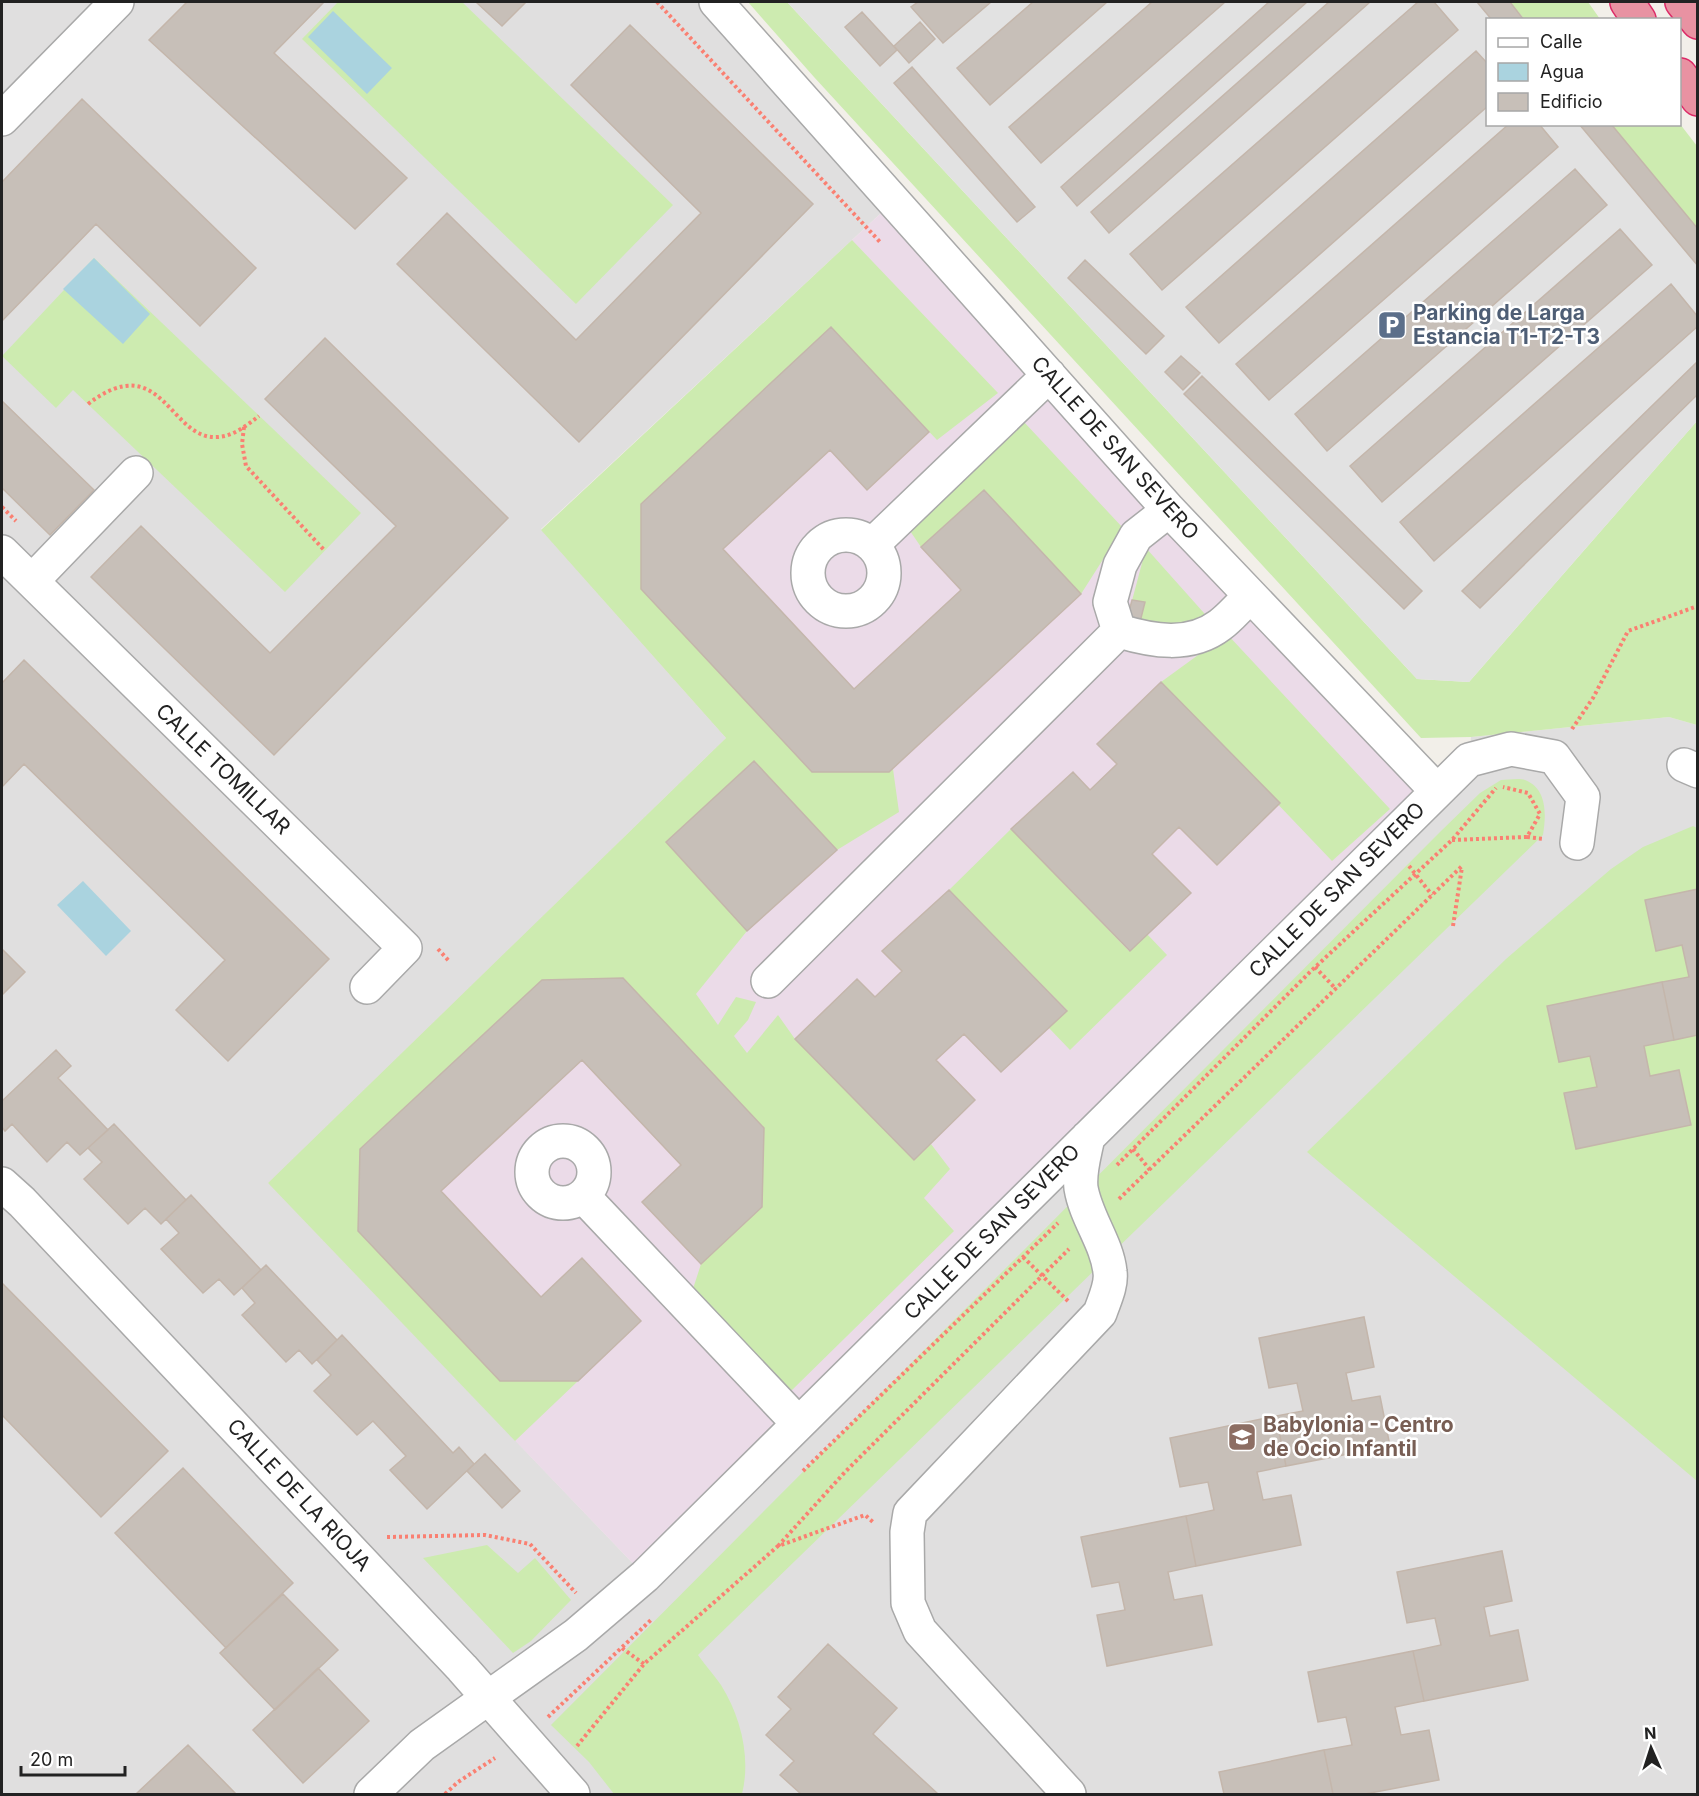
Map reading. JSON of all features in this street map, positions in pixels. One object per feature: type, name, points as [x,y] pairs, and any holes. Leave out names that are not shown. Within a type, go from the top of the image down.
[{"type":"highway","points":[[1627,2],[1638,18]]},
{"type":"highway","points":[[1682,2],[1698,22]]},
{"type":"highway","points":[[1681,76],[1698,99]]},
{"type":"street","points":[[2,119],[117,2]]},
{"type":"street","name":"CALLE DE SAN SEVERO","points":[[488,1699],[576,1635],[645,1576],[1437,790],[1169,510],[716,2]]},
{"type":"street","points":[[872,545],[1049,375]]},
{"type":"street","points":[[32,581],[136,473]]},
{"type":"street","points":[[1119,631],[1110,602],[1120,565],[1136,536],[1169,510]]},
{"type":"street","name":"CALLE TOMILLAR","points":[[2,552],[405,948],[367,987]]},
{"type":"street","points":[[1119,631],[1150,641],[1184,640],[1219,627],[1251,596]]},
{"type":"street","points":[[768,981],[1119,631]]},
{"type":"street","points":[[1437,790],[1469,760],[1511,749],[1554,758],[1583,797],[1577,843]]},
{"type":"street","points":[[1069,1794],[920,1631],[908,1603],[907,1532],[910,1513],[1100,1313],[1111,1274],[1105,1251],[1089,1216],[1081,1186],[1082,1164],[1088,1137]]},
{"type":"street","name":"CALLE DE LA RIOJA","points":[[2,1184],[22,1202],[356,1556],[573,1794]]},
{"type":"street","points":[[585,1197],[798,1423]]},
{"type":"street","points":[[371,1794],[422,1745],[488,1699]]},
{"type":"path","points":[[657,2],[884,245]]},
{"type":"path","points":[[88,404],[99,395],[125,384],[152,391],[200,435],[218,437],[234,433],[259,416]]},
{"type":"path","points":[[244,426],[242,444],[246,466],[325,551]]},
{"type":"path","points":[[1554,758],[1593,698],[1628,631],[1698,606]]},
{"type":"path","points":[[1498,786],[1528,793],[1540,814],[1527,837],[1452,840],[1498,786]]},
{"type":"path","points":[[1118,1201],[1462,866],[1453,926]]},
{"type":"path","points":[[1415,874],[1432,895]]},
{"type":"path","points":[[1315,967],[1336,989]]},
{"type":"path","points":[[1133,1149],[1150,1170]]},
{"type":"path","points":[[571,1753],[644,1664],[778,1546],[845,1472],[1076,1242]]},
{"type":"path","points":[[1023,1257],[1042,1276]]},
{"type":"path","points":[[778,1546],[865,1515],[880,1527]]},
{"type":"path","points":[[394,1546],[386,1537],[485,1535],[530,1544],[577,1594]]},
{"type":"path","points":[[622,1647],[644,1664]]},
{"type":"shaded area","points":[[2,2],[716,2],[894,201],[541,529],[726,738],[269,1183],[645,1576],[1469,760],[1471,737],[1669,717],[1697,725],[1697,1794],[2,1794]]},
{"type":"shaded area","name":"Parking de Larga Estancia T1-T2-T3","points":[[787,2],[1510,2],[1523,18],[1486,18],[1486,126],[1612,126],[1697,229],[1697,421],[1469,682],[1417,679]]},
{"type":"shaded area","points":[[894,201],[1437,791],[645,1576],[268,1183],[726,738],[541,530]]},
{"type":"green space","points":[[338,2],[462,2],[673,205],[576,304],[302,39]]},
{"type":"green space","points":[[748,2],[787,2],[1417,679],[1469,682],[1697,421],[1697,725],[1669,717],[1471,737],[1421,738],[814,77]]},
{"type":"green space","points":[[1509,2],[1588,2],[1599,18],[1523,18]]},
{"type":"green space","points":[[1681,125],[1697,146],[1697,230],[1612,126]]},
{"type":"green space","points":[[852,240],[998,393],[937,440],[831,328],[641,504],[641,588],[812,772],[893,769],[899,812],[837,850],[754,761],[666,842],[747,931],[696,994],[718,1025],[736,997],[756,1002],[748,1020],[734,1036],[747,1053],[778,1015],[795,1039],[914,1160],[931,1144],[950,1169],[924,1198],[954,1231],[790,1392],[691,1295],[701,1264],[762,1207],[764,1128],[623,978],[542,980],[360,1149],[359,1231],[500,1381],[578,1381],[515,1441],[268,1183],[726,738],[541,530]]},
{"type":"green space","points":[[94,258],[361,513],[285,592],[73,390],[56,408],[2,356]]},
{"type":"green space","points":[[1024,422],[1123,528],[1081,594],[984,490],[921,547],[908,528]]},
{"type":"green space","points":[[1146,548],[1212,622],[1125,627]]},
{"type":"green space","points":[[1227,634],[1390,809],[1332,861],[1161,682]]},
{"type":"green space","points":[[1501,780],[1525,780],[1538,790],[1542,796],[1545,812],[1543,835],[698,1655],[721,1685],[739,1724],[745,1752],[745,1780],[742,1794],[614,1794],[589,1762],[551,1725],[1440,832],[1480,793]]},
{"type":"green space","points":[[1693,826],[1697,828],[1697,1481],[1307,1152],[1506,959],[1611,869],[1643,847]]},
{"type":"green space","points":[[1011,829],[1129,951],[1147,934],[1167,955],[1070,1050],[1049,1028],[1067,1010],[949,890]]},
{"type":"green space","points":[[487,1545],[518,1573],[535,1558],[571,1600],[531,1641],[513,1653],[423,1558]]},
{"type":"water","points":[[333,11],[392,68],[367,94],[308,37]]},
{"type":"water","points":[[94,258],[150,314],[123,344],[63,289]]},
{"type":"water","points":[[83,881],[131,931],[106,956],[57,905]]},
{"type":"building","points":[[187,2],[324,2],[274,53],[407,178],[355,229],[149,40]]},
{"type":"building","points":[[476,2],[526,2],[502,26]]},
{"type":"building","points":[[918,2],[991,2],[943,43],[911,7]]},
{"type":"building","points":[[1033,2],[1107,2],[990,105],[957,68]]},
{"type":"building","points":[[1152,2],[1225,2],[1041,163],[1009,127]]},
{"type":"building","points":[[1269,2],[1307,2],[1077,206],[1061,187]]},
{"type":"building","points":[[1329,2],[1370,2],[1109,233],[1091,212]]},
{"type":"building","points":[[1418,2],[1434,2],[1458,30],[1162,290],[1130,254]]},
{"type":"building","points":[[1477,2],[1510,2],[1522,18],[1490,18]]},
{"type":"building","points":[[862,12],[897,50],[880,66],[845,27]]},
{"type":"building","points":[[920,22],[935,39],[909,63],[894,46]]},
{"type":"building","points":[[630,25],[813,204],[579,442],[397,264],[447,213],[576,340],[701,213],[571,85]]},
{"type":"building","points":[[1476,51],[1486,62],[1486,108],[1219,343],[1186,307]]},
{"type":"building","points":[[912,67],[1035,207],[1017,222],[894,83]]},
{"type":"building","points":[[82,99],[256,268],[200,326],[96,224],[2,321],[2,182]]},
{"type":"building","points":[[1507,126],[1541,126],[1558,147],[1269,400],[1236,364]]},
{"type":"building","points":[[1581,126],[1613,126],[1698,229],[1698,266]]},
{"type":"building","points":[[1575,169],[1607,205],[1327,451],[1295,414]]},
{"type":"building","points":[[1620,229],[1652,265],[1382,502],[1350,466]]},
{"type":"building","points":[[1085,260],[1164,336],[1146,354],[1068,278]]},
{"type":"building","points":[[1671,284],[1698,317],[1698,326],[1434,561],[1400,522]]},
{"type":"building","points":[[831,327],[929,432],[867,490],[830,450],[723,549],[854,689],[961,590],[921,547],[984,490],[1081,594],[889,772],[812,772],[641,589],[641,504]]},
{"type":"building","points":[[325,338],[508,518],[274,755],[91,577],[141,526],[270,653],[396,526],[265,399]]},
{"type":"building","points":[[1181,356],[1200,373],[1183,390],[1165,372]]},
{"type":"building","points":[[1698,361],[1698,394],[1480,608],[1462,591]]},
{"type":"building","points":[[1202,376],[1422,591],[1404,609],[1184,394]]},
{"type":"building","points":[[2,401],[94,490],[50,535],[2,488]]},
{"type":"building","points":[[1132,600],[1145,602],[1139,626],[1125,627]]},
{"type":"building","points":[[24,660],[329,959],[228,1061],[176,1010],[225,960],[24,764],[2,787],[2,683]]},
{"type":"building","points":[[1161,682],[1280,803],[1217,865],[1179,827],[1152,854],[1191,893],[1130,951],[1011,829],[1073,772],[1090,790],[1117,764],[1097,744]]},
{"type":"building","points":[[754,761],[837,850],[747,931],[666,842]]},
{"type":"building","points":[[1698,889],[1698,1035],[1674,1040],[1662,982],[1689,977],[1682,945],[1656,951],[1645,900]]},
{"type":"building","points":[[949,890],[1067,1011],[1001,1072],[964,1034],[936,1060],[975,1100],[914,1160],[795,1039],[857,979],[875,997],[902,971],[882,951]]},
{"type":"building","points":[[2,949],[25,972],[2,995]]},
{"type":"building","points":[[623,978],[764,1128],[762,1207],[701,1264],[642,1202],[681,1165],[582,1060],[441,1191],[541,1297],[582,1258],[641,1321],[578,1381],[500,1381],[358,1231],[360,1149],[542,980]]},
{"type":"building","points":[[1662,982],[1674,1040],[1644,1046],[1650,1076],[1679,1070],[1691,1125],[1576,1149],[1564,1093],[1597,1087],[1590,1056],[1559,1062],[1547,1006]]},
{"type":"building","points":[[56,1050],[71,1066],[58,1078],[108,1130],[80,1155],[67,1142],[47,1162],[12,1124],[5,1131],[2,1127],[2,1101]]},
{"type":"building","points":[[114,1124],[186,1200],[161,1224],[145,1208],[128,1224],[84,1179],[102,1162],[88,1148]]},
{"type":"building","points":[[191,1195],[261,1270],[234,1295],[219,1279],[203,1293],[161,1249],[179,1233],[166,1219]]},
{"type":"building","points":[[266,1265],[337,1340],[312,1364],[299,1350],[286,1362],[242,1315],[255,1303],[242,1288]]},
{"type":"building","points":[[2,1283],[168,1451],[101,1517],[2,1415]]},
{"type":"building","points":[[1364,1317],[1374,1367],[1346,1373],[1352,1401],[1380,1396],[1390,1446],[1286,1466],[1276,1416],[1303,1411],[1297,1383],[1269,1388],[1259,1338]]},
{"type":"building","points":[[342,1335],[453,1453],[459,1447],[474,1464],[427,1509],[390,1470],[406,1456],[373,1421],[357,1435],[314,1391],[331,1375],[317,1360]]},
{"type":"building","points":[[1276,1416],[1286,1466],[1257,1472],[1263,1500],[1291,1495],[1301,1545],[1196,1566],[1186,1516],[1214,1510],[1208,1482],[1180,1487],[1170,1438]]},
{"type":"building","points":[[485,1454],[520,1491],[502,1508],[467,1471]]},
{"type":"building","points":[[183,1468],[293,1583],[226,1648],[115,1533]]},
{"type":"building","points":[[1186,1516],[1196,1566],[1168,1572],[1174,1600],[1202,1595],[1212,1645],[1107,1666],[1097,1615],[1125,1610],[1119,1582],[1092,1587],[1081,1537]]},
{"type":"building","points":[[1502,1551],[1512,1601],[1484,1607],[1490,1636],[1518,1630],[1528,1680],[1424,1701],[1413,1651],[1441,1645],[1435,1618],[1407,1623],[1397,1572]]},
{"type":"building","points":[[283,1594],[338,1650],[275,1710],[220,1653]]},
{"type":"building","points":[[828,1644],[897,1708],[873,1734],[938,1794],[801,1794],[780,1775],[794,1761],[766,1735],[791,1709],[778,1697]]},
{"type":"building","points":[[1413,1651],[1424,1701],[1395,1707],[1401,1735],[1429,1730],[1439,1780],[1365,1794],[1333,1794],[1324,1750],[1352,1745],[1346,1717],[1318,1722],[1308,1672]]},
{"type":"building","points":[[318,1668],[369,1721],[303,1783],[253,1730]]},
{"type":"building","points":[[188,1745],[236,1794],[136,1794]]},
{"type":"building","points":[[1324,1750],[1333,1794],[1224,1794],[1219,1772]]},
{"type":"place","name":"Parking de Larga Estancia T1-T2-T3","points":[[1392,325]]},
{"type":"place","name":"Babylonia - Centro de Ocio Infantil","points":[[1242,1437]]}]
